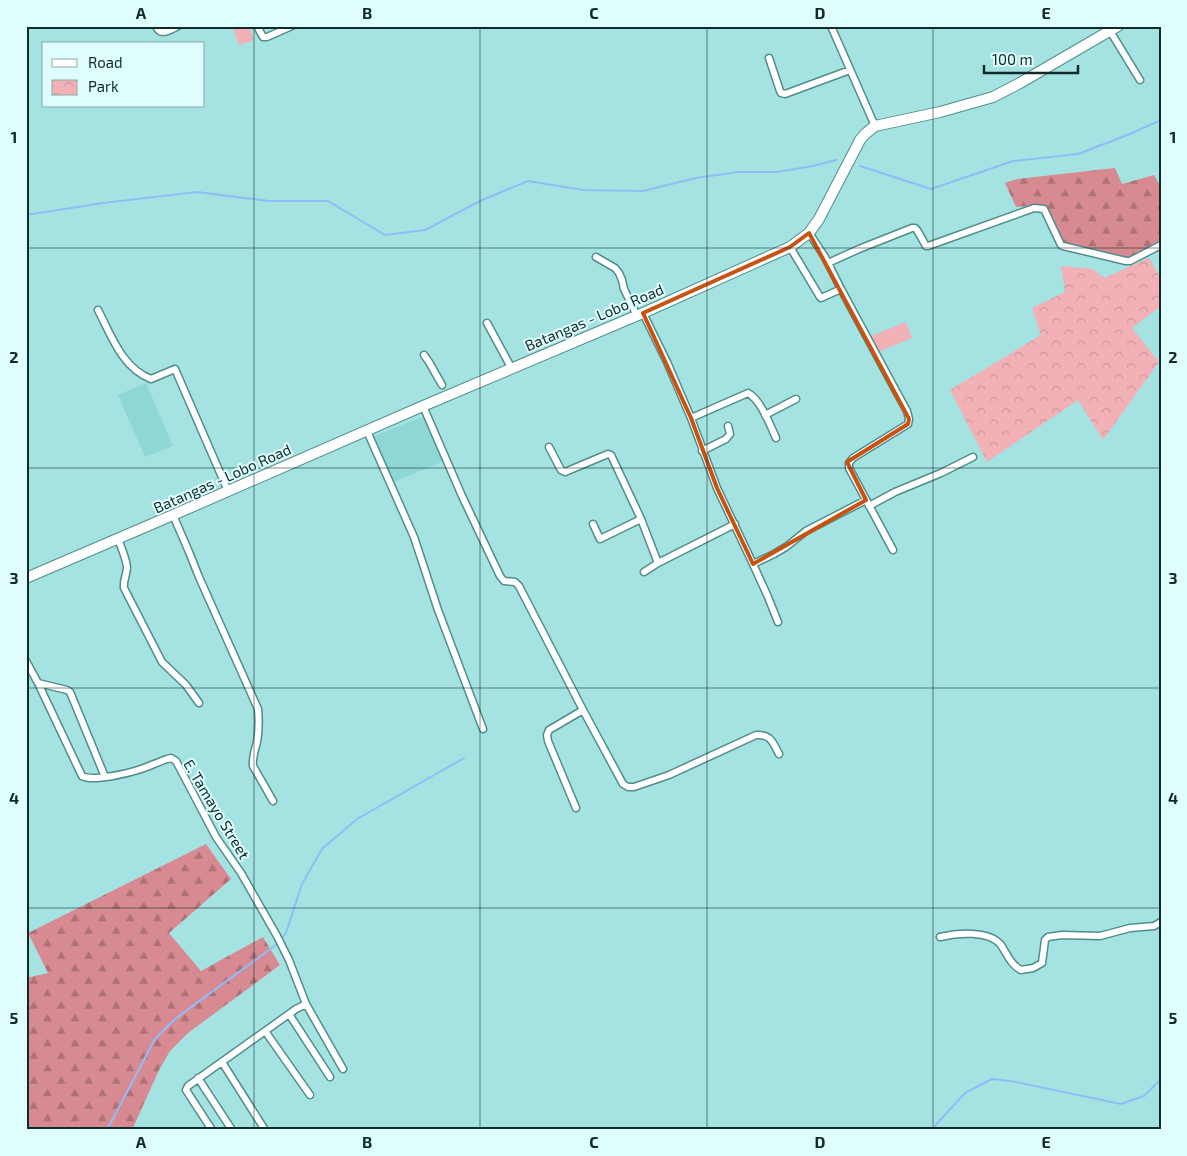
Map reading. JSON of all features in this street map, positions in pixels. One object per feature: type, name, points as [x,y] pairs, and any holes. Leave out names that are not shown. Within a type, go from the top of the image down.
[{"type":"main road","points":[[875,126],[940,112],[993,97],[1020,84],[1114,28]]},
{"type":"main road","name":"Batangas - Lobo Road","points":[[26,578],[173,516],[423,406],[445,390],[512,369],[790,248],[809,233],[819,219],[860,140],[875,126]]},
{"type":"street","points":[[156,26],[160,32],[178,26]]},
{"type":"street","points":[[257,26],[263,37],[267,37],[292,26]]},
{"type":"street","points":[[831,26],[875,126]]},
{"type":"street","points":[[1114,28],[1140,80]]},
{"type":"street","points":[[769,58],[780,91],[785,94],[850,70]]},
{"type":"street","points":[[828,263],[859,248],[912,228],[915,228],[926,246],[928,246],[1034,208],[1044,209],[1063,246],[1130,261],[1161,245]]},
{"type":"street","points":[[809,233],[819,246],[907,411],[908,424],[859,454],[849,463],[849,468],[893,550]]},
{"type":"street","points":[[790,248],[821,298],[841,289]]},
{"type":"street","points":[[596,258],[615,268],[619,273],[624,289],[667,362],[691,418],[717,488],[754,564],[778,622]]},
{"type":"street","points":[[98,310],[120,354],[142,376],[151,380],[175,369],[228,491]]},
{"type":"street","points":[[487,323],[512,369]]},
{"type":"street","points":[[424,355],[445,390]]},
{"type":"street","points":[[691,418],[748,393],[754,397],[776,438]]},
{"type":"street","points":[[765,415],[796,399]]},
{"type":"street","points":[[423,406],[462,496],[500,576],[504,581],[515,582],[519,586],[623,784],[628,787],[634,787],[669,775],[756,735],[770,738],[779,754]]},
{"type":"street","points":[[702,451],[726,439],[730,434],[728,426]]},
{"type":"street","points":[[367,431],[414,537],[438,610],[483,729]]},
{"type":"street","points":[[549,447],[564,472],[608,454],[611,455],[641,519],[658,563]]},
{"type":"street","points":[[754,564],[786,548],[806,531],[941,473],[973,456]]},
{"type":"street","points":[[173,516],[202,586],[258,709],[259,724],[252,761],[273,801]]},
{"type":"street","points":[[593,524],[600,540],[641,519]]},
{"type":"street","points":[[644,572],[735,524]]},
{"type":"street","points":[[118,538],[127,566],[123,581],[124,588],[162,662],[186,685],[199,703]]},
{"type":"street","name":"E. Tamayo Street","points":[[26,661],[82,776],[88,778],[105,777],[140,770],[171,758],[176,761],[216,837],[241,873],[277,936],[306,1004],[343,1069]]},
{"type":"street","points":[[38,683],[70,692],[105,777]]},
{"type":"street","points":[[576,808],[547,735],[549,730],[583,710]]},
{"type":"street","points":[[940,938],[955,934],[993,938],[999,943],[1016,968],[1021,970],[1033,968],[1042,963],[1045,940],[1048,937],[1062,935],[1100,936],[1130,928],[1154,926],[1161,922]]},
{"type":"street","points":[[212,1130],[186,1090],[188,1086],[306,1004]]},
{"type":"street","points":[[289,1014],[330,1078]]},
{"type":"street","points":[[266,1030],[310,1095]]},
{"type":"street","points":[[222,1062],[263,1129]]},
{"type":"street","points":[[198,1078],[232,1130]]},
{"type":"highlighted area","points":[[809,233],[909,419],[908,424],[847,462],[866,500],[753,564],[717,488],[691,418],[643,313],[790,247]]},
{"type":"shaded area","points":[[146,383],[173,446],[145,457],[118,395]]},
{"type":"shaded area","points":[[424,416],[444,461],[394,482],[372,437]]},
{"type":"green space","points":[[232,26],[249,26],[254,40],[239,45]]},
{"type":"green space","points":[[1115,168],[1122,184],[1154,175],[1161,188],[1161,240],[1125,260],[1063,246],[1044,208],[1016,207],[1005,183],[1017,179]]},
{"type":"green space","points":[[1149,258],[1161,279],[1161,306],[1132,328],[1159,362],[1103,440],[1078,400],[987,462],[950,390],[1041,335],[1032,308],[1065,292],[1061,266],[1093,269],[1104,278]]},
{"type":"green space","points":[[906,322],[912,338],[878,352],[871,336]]},
{"type":"green space","points":[[206,844],[231,879],[169,933],[201,971],[263,937],[280,965],[188,1033],[170,1051],[159,1070],[132,1130],[26,1130],[26,978],[48,973],[28,933]]},
{"type":"waterway","points":[[860,166],[931,189],[1013,161],[1078,154],[1161,120]]},
{"type":"waterway","points":[[26,215],[103,203],[197,192],[269,201],[328,201],[385,235],[425,230],[482,200],[528,181],[583,190],[643,191],[696,178],[738,172],[777,172],[836,160]]},
{"type":"waterway","points":[[282,938],[286,933],[302,884],[322,849],[357,819],[464,758]]},
{"type":"waterway","points":[[107,1130],[155,1039],[175,1019],[277,944]]},
{"type":"waterway","points":[[931,1130],[965,1093],[992,1079],[1011,1081],[1121,1104],[1144,1096],[1161,1079]]}]
